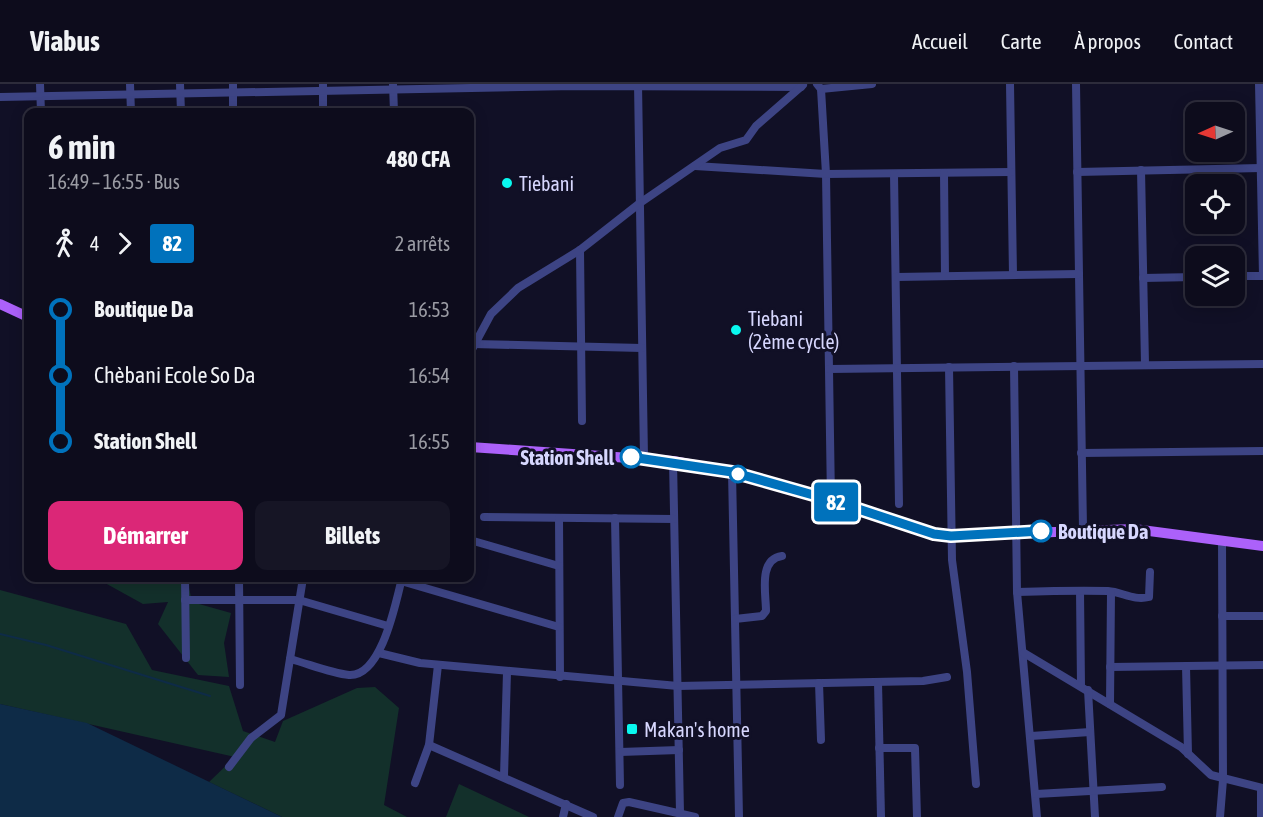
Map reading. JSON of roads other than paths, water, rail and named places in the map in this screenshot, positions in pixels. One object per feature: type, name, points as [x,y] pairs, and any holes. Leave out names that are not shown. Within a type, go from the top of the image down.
[{"type":"main road","points":[[0,304],[24,315]]},
{"type":"main road","points":[[474,447],[673,461],[732,472],[831,500],[918,530],[951,536],[1083,529],[1134,529],[1263,546]]},
{"type":"street","points":[[40,84],[41,108]]},
{"type":"street","points":[[130,84],[130,108]]},
{"type":"street","points":[[180,84],[181,108]]},
{"type":"street","points":[[233,84],[233,108]]},
{"type":"street","points":[[831,500],[826,174],[819,87],[872,84]]},
{"type":"street","points":[[1010,84],[1013,275]]},
{"type":"street","points":[[1076,84],[1083,529]]},
{"type":"street","points":[[1245,276],[1263,276],[1259,84]]},
{"type":"street","points":[[0,97],[233,94],[323,88],[575,85],[803,86]]},
{"type":"street","points":[[638,86],[644,458]]},
{"type":"street","points":[[474,343],[491,314],[518,288],[580,250],[640,203],[720,148],[746,140],[756,126],[803,86]]},
{"type":"street","points":[[323,88],[323,108]]},
{"type":"street","points":[[394,88],[394,108]]},
{"type":"street","points":[[695,166],[826,174],[1011,172]]},
{"type":"street","points":[[1077,171],[1261,168]]},
{"type":"street","points":[[1141,170],[1145,364]]},
{"type":"street","points":[[944,173],[945,276]]},
{"type":"street","points":[[894,174],[899,504]]},
{"type":"street","points":[[580,250],[582,421]]},
{"type":"street","points":[[896,277],[1079,274]]},
{"type":"street","points":[[1143,278],[1185,277]]},
{"type":"street","points":[[474,348],[642,348]]},
{"type":"street","points":[[829,369],[1263,364]]},
{"type":"street","points":[[1014,366],[1017,592],[1037,817]]},
{"type":"street","points":[[949,367],[951,536],[957,605],[967,672],[976,784]]},
{"type":"street","points":[[1081,453],[1263,450]]},
{"type":"street","points":[[673,461],[680,813]]},
{"type":"street","points":[[732,472],[739,817]]},
{"type":"street","points":[[484,517],[674,519]]},
{"type":"street","points":[[559,518],[560,676]]},
{"type":"street","points":[[615,518],[620,785]]},
{"type":"street","points":[[1220,817],[1223,780],[1222,540]]},
{"type":"street","points":[[474,541],[559,566]]},
{"type":"street","points":[[735,619],[762,616],[766,611],[766,568],[774,558],[782,556]]},
{"type":"street","points":[[1017,592],[1111,592],[1135,599],[1149,597],[1150,572]]},
{"type":"street","points":[[185,582],[186,658]]},
{"type":"street","points":[[238,582],[240,685]]},
{"type":"street","points":[[229,766],[251,738],[281,715],[302,582]]},
{"type":"street","points":[[290,659],[353,675],[379,654],[401,582]]},
{"type":"street","points":[[412,582],[559,627]]},
{"type":"street","points":[[1080,591],[1095,817]]},
{"type":"street","points":[[1110,704],[1111,592]]},
{"type":"street","points":[[185,600],[299,600],[388,626]]},
{"type":"street","points":[[1222,616],[1263,616]]},
{"type":"street","points":[[1024,653],[1181,747],[1211,775],[1223,780],[1262,788],[1261,817]]},
{"type":"street","points":[[379,654],[438,665],[678,686],[878,682],[947,677]]},
{"type":"street","points":[[415,783],[429,745],[438,665]]},
{"type":"street","points":[[1110,667],[1263,665]]},
{"type":"street","points":[[1186,666],[1188,754]]},
{"type":"street","points":[[504,776],[507,672]]},
{"type":"street","points":[[878,682],[881,817]]},
{"type":"street","points":[[819,683],[821,740]]},
{"type":"street","points":[[1031,736],[1090,732]]},
{"type":"street","points":[[429,745],[593,817]]},
{"type":"street","points":[[879,748],[915,748],[917,817]]},
{"type":"street","points":[[620,752],[679,750]]},
{"type":"street","points":[[1036,794],[1162,787]]},
{"type":"street","points":[[618,817],[623,803],[629,802],[695,817]]},
{"type":"street","points":[[563,817],[566,804]]},
{"type":"water","points":[[0,704],[87,723],[282,817],[0,817]]},
{"type":"waterway","points":[[0,634],[46,645],[210,696]]},
{"type":"place","name":"Tiebani","points":[[507,183]]},
{"type":"place","name":"Tiebani (2ème cycle)","points":[[736,330]]},
{"type":"place","name":"Station Shell","points":[[631,457]]},
{"type":"place","name":"Boutique Da","points":[[1041,531]]},
{"type":"place","name":"Makan's home","points":[[632,729]]}]
